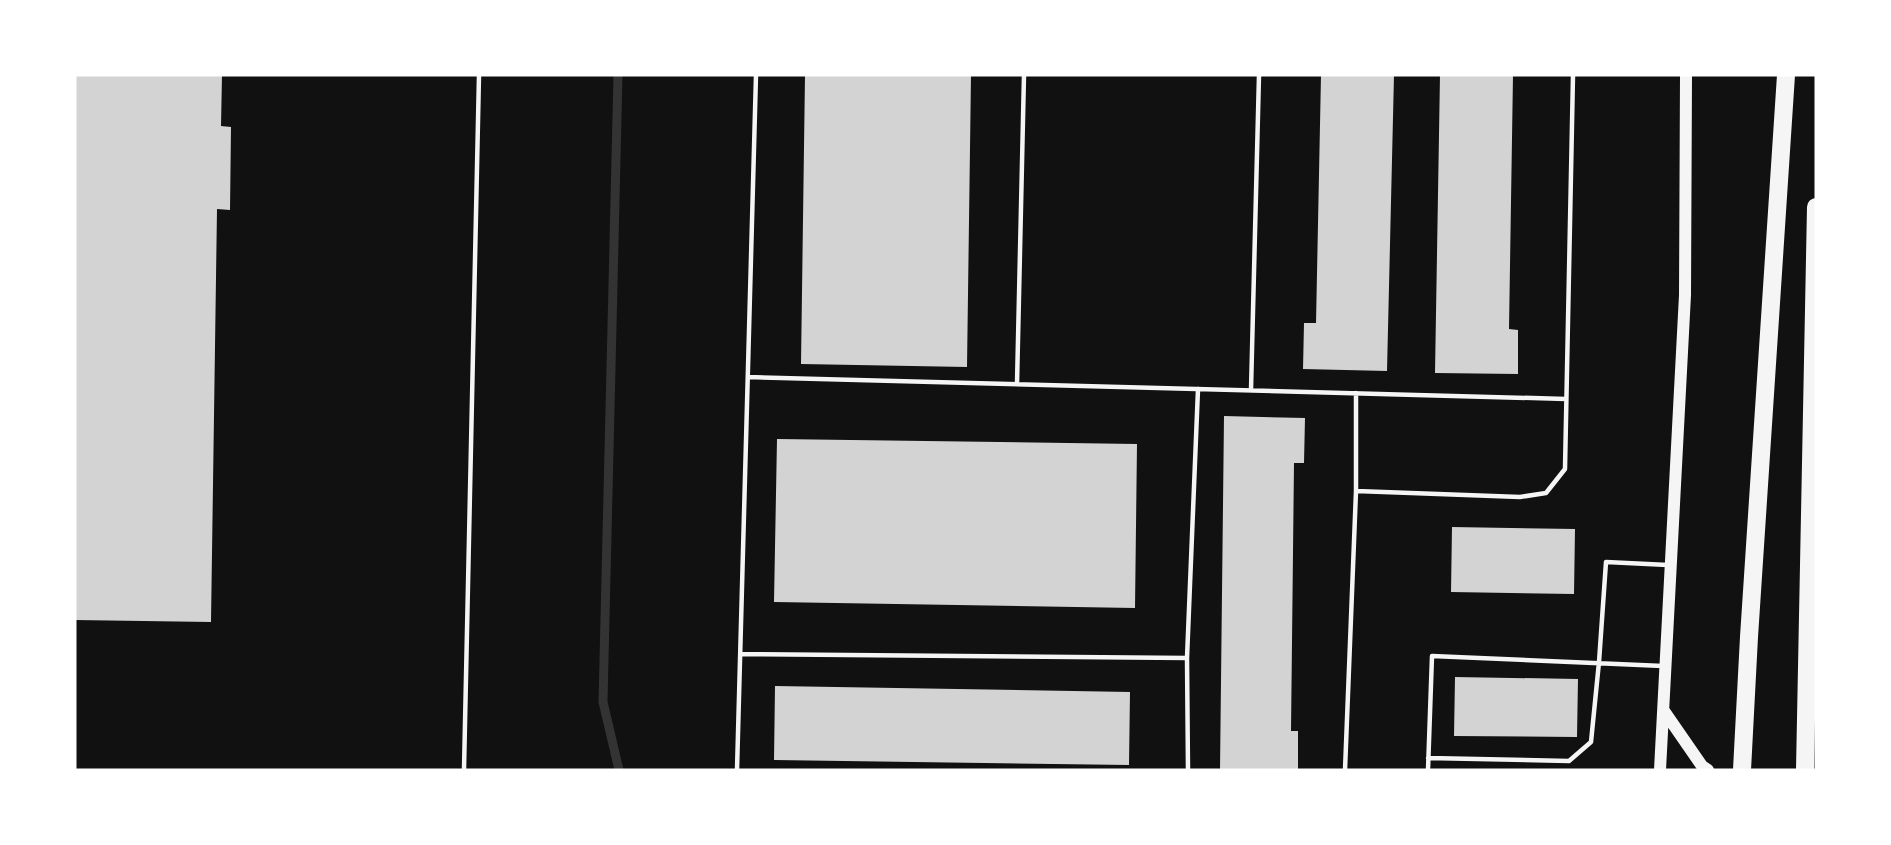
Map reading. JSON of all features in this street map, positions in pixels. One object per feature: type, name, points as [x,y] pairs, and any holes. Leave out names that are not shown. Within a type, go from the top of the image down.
[{"type":"highway","points":[[1742,770],[1786,75]]},
{"type":"highway","points":[[1805,770],[1816,207]]},
{"type":"main road","points":[[1660,770],[1685,294],[1686,75]]},
{"type":"main road","points":[[1664,711],[1702,766],[1708,770]]},
{"type":"lane","points":[[465,770],[479,75]]},
{"type":"lane","points":[[737,770],[756,75]]},
{"type":"lane","points":[[1017,384],[1024,75]]},
{"type":"lane","points":[[1251,390],[1259,75]]},
{"type":"lane","points":[[1356,491],[1520,497],[1546,493],[1565,469],[1573,75]]},
{"type":"lane","points":[[748,377],[1566,399]]},
{"type":"lane","points":[[1188,770],[1187,658],[1198,388]]},
{"type":"lane","points":[[1345,770],[1356,491],[1356,393]]},
{"type":"lane","points":[[1428,758],[1569,760],[1591,742],[1606,562],[1671,566]]},
{"type":"lane","points":[[741,654],[1187,658]]},
{"type":"lane","points":[[1428,770],[1431,656],[1666,666]]},
{"type":"building","points":[[75,75],[222,75],[221,126],[231,127],[230,210],[217,209],[211,622],[75,620]]},
{"type":"building","points":[[805,75],[971,75],[967,367],[801,364]]},
{"type":"building","points":[[1321,75],[1394,75],[1387,371],[1303,369],[1304,323],[1316,323]]},
{"type":"building","points":[[1440,75],[1513,75],[1509,329],[1518,330],[1518,374],[1435,373]]},
{"type":"building","points":[[1224,416],[1305,418],[1304,463],[1294,463],[1291,731],[1298,731],[1298,770],[1220,770]]},
{"type":"building","points":[[777,439],[1137,444],[1135,608],[774,602]]},
{"type":"building","points":[[1452,527],[1575,529],[1574,594],[1451,592]]},
{"type":"building","points":[[1455,677],[1578,679],[1577,737],[1454,736]]},
{"type":"building","points":[[775,686],[1130,692],[1129,765],[774,760]]},
{"type":"waterway","points":[[618,75],[603,702],[619,770]]}]
